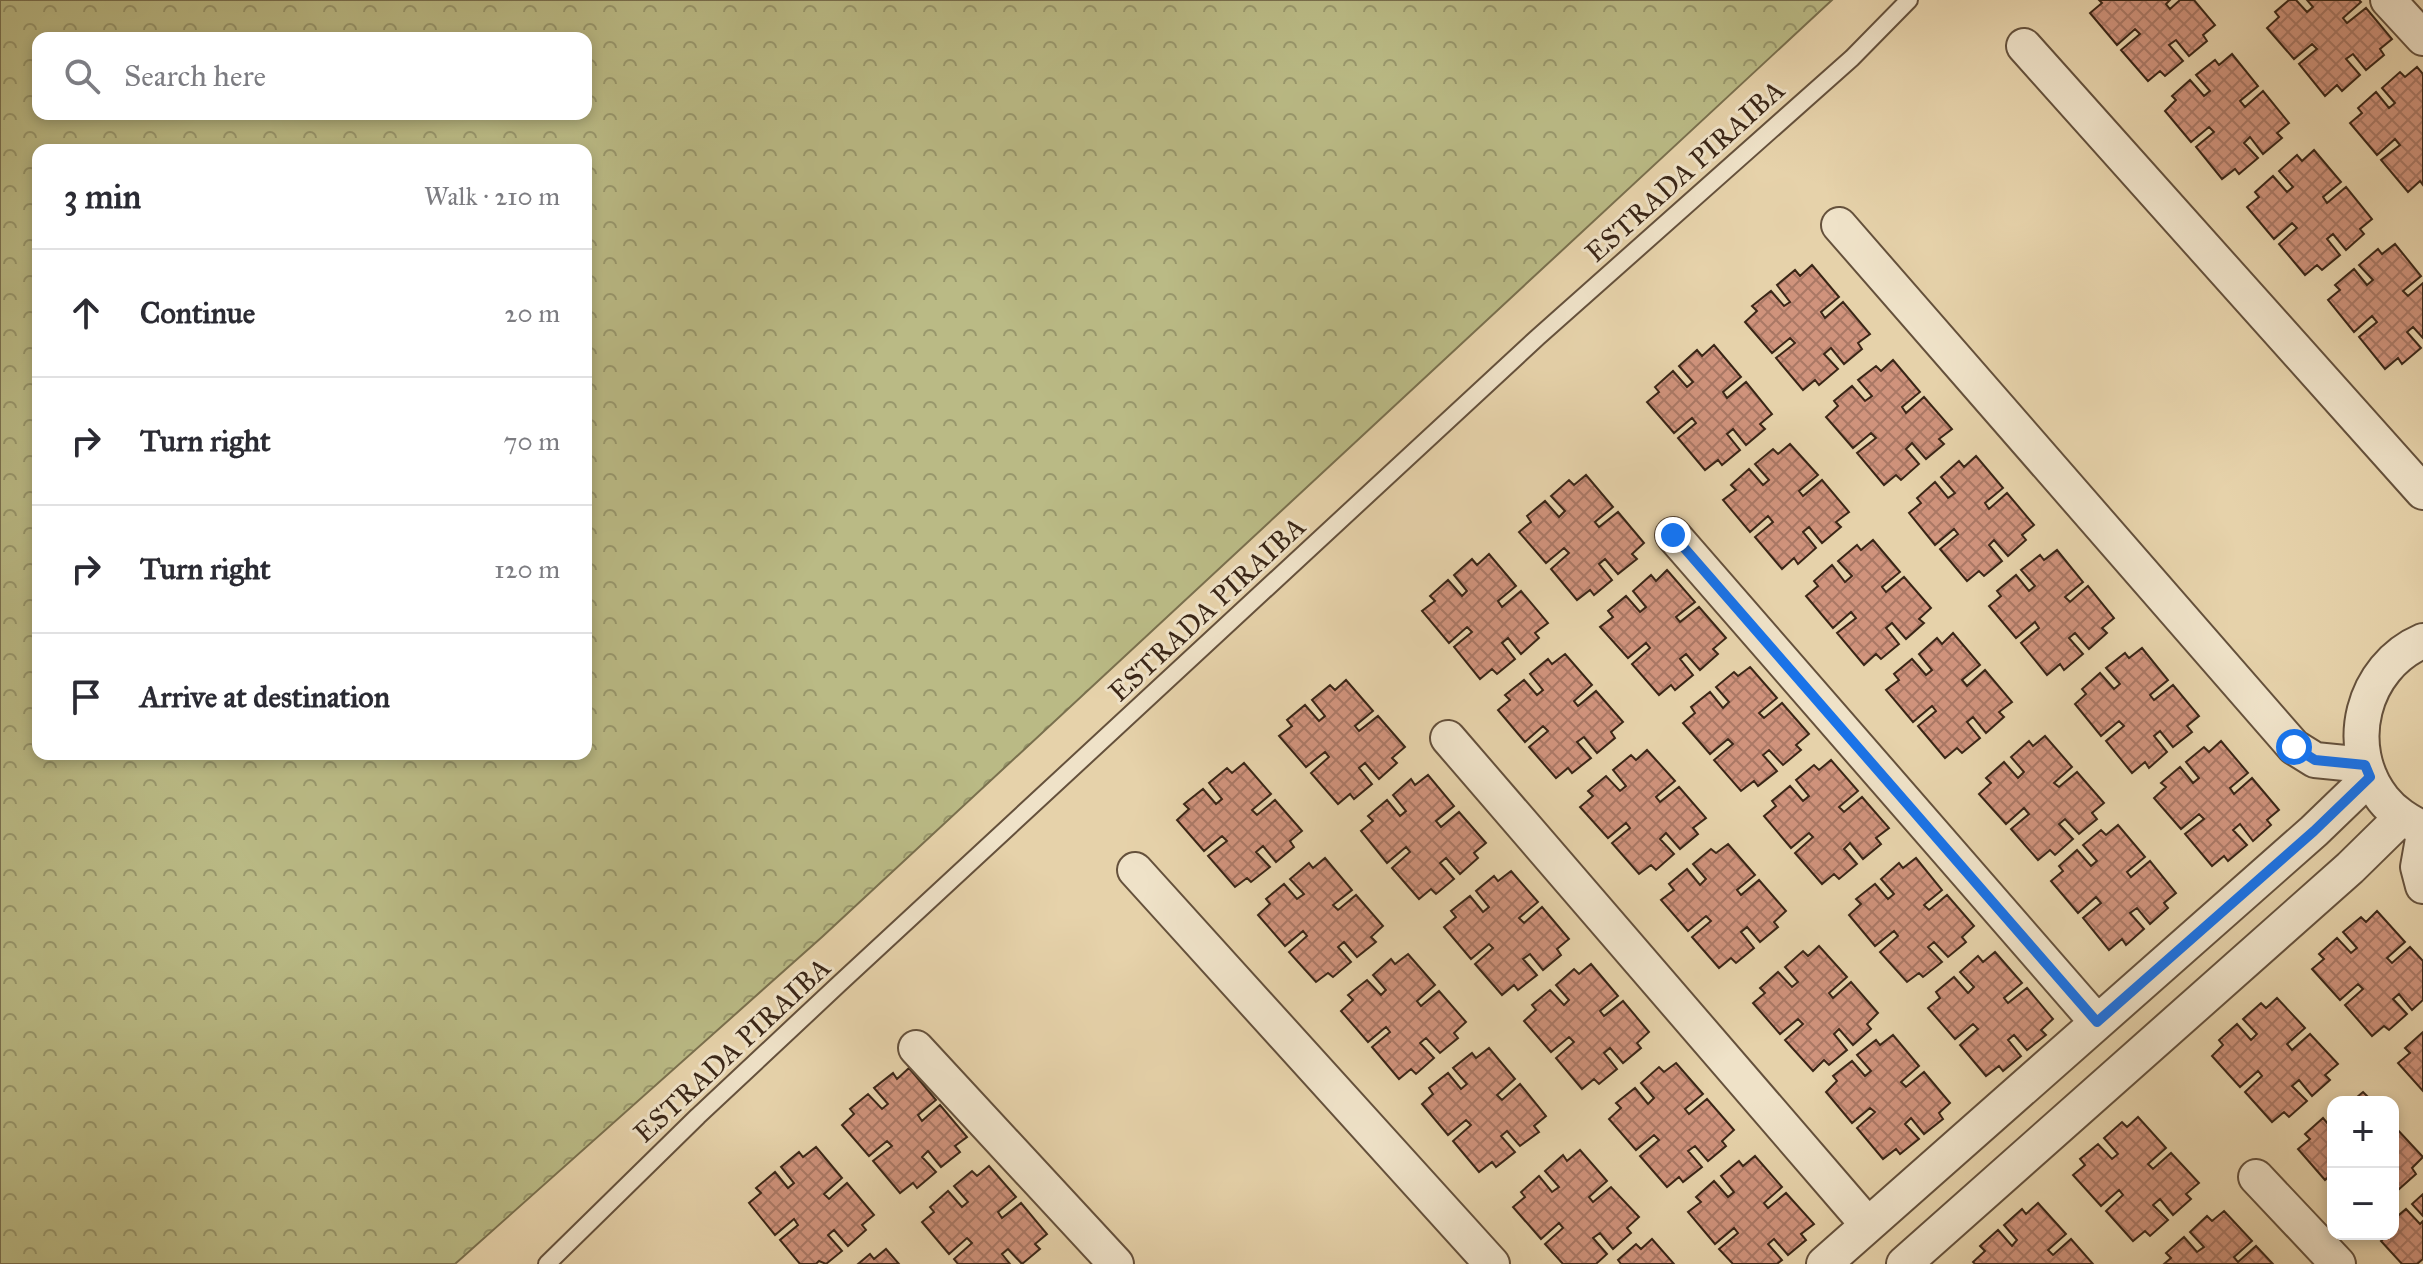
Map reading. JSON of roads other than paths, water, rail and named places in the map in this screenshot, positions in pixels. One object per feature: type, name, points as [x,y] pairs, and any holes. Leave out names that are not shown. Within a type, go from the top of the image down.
[{"type":"street","points":[[2388,0],[2423,38]]},
{"type":"street","points":[[2024,46],[2423,492]]},
{"type":"street","points":[[1839,225],[2294,747],[2315,760],[2368,771]]},
{"type":"street","points":[[1673,535],[2097,1022]]},
{"type":"street","points":[[2423,641],[2395,658],[2379,675],[2368,696],[2362,719],[2361,742],[2368,771],[2383,799],[2416,828],[2418,867],[2423,886]]},
{"type":"street","points":[[1448,738],[1868,1225]]},
{"type":"street","points":[[1824,1264],[2314,831],[2368,771]]},
{"type":"street","points":[[1904,1264],[2303,910],[2416,828]]},
{"type":"street","points":[[1135,870],[1492,1264]]},
{"type":"street","points":[[916,1048],[1116,1264]]},
{"type":"street","points":[[2256,1177],[2338,1264]]},
{"type":"lane","name":"ESTRADA PIRAIBA","points":[[547,1264],[698,1116],[1538,337],[1852,58],[1909,0]]}]
